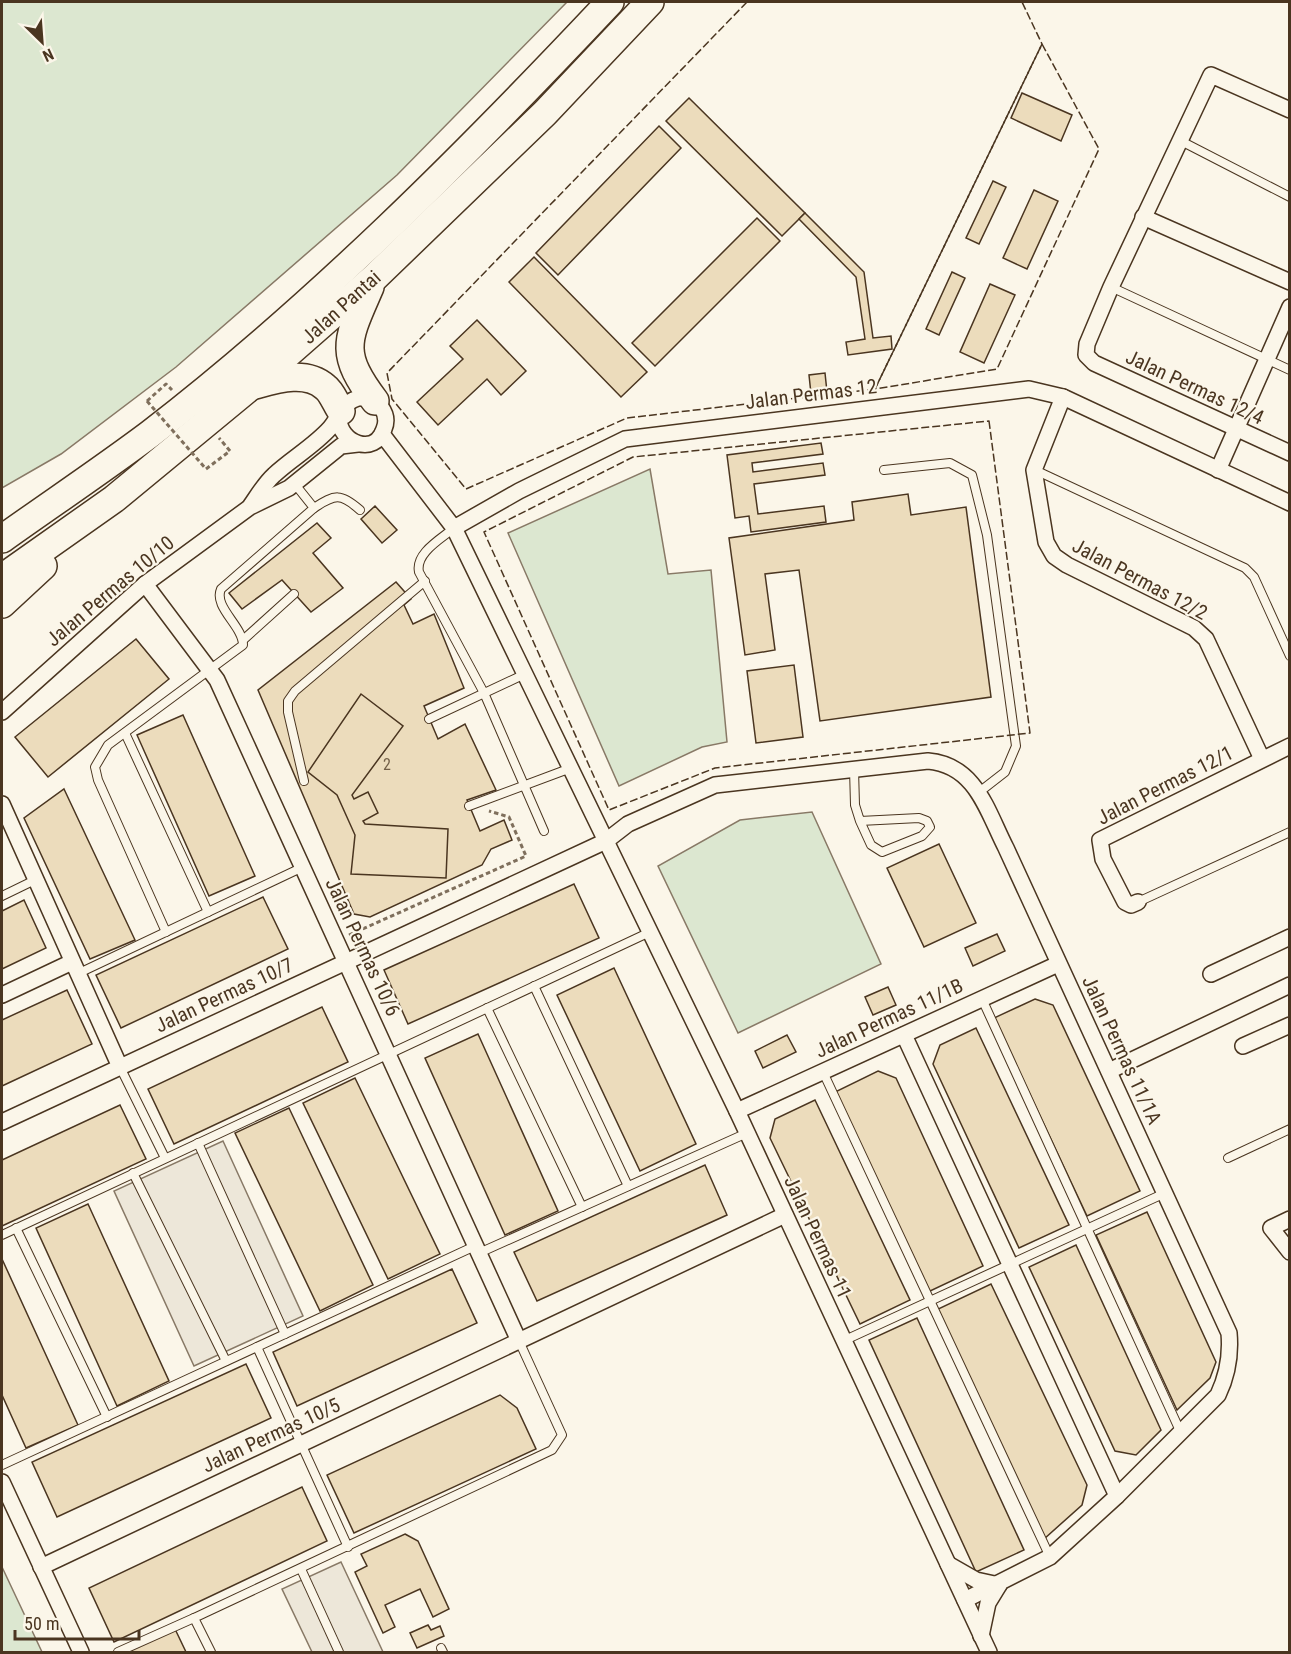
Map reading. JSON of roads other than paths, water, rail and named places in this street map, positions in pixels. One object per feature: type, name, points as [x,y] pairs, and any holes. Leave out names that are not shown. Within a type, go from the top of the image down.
[{"type":"highway","name":"Jalan Pantai","points":[[2,539],[150,433],[268,335],[378,236],[524,93],[610,2]]},
{"type":"highway","name":"Jalan Pantai","points":[[2,578],[114,499],[251,386],[374,278],[544,114],[650,2]]},
{"type":"highway","points":[[374,278],[352,328],[348,352],[356,376],[375,401]]},
{"type":"highway","points":[[251,386],[286,377],[310,378],[326,387],[340,414]]},
{"type":"highway","points":[[2,529],[118,456]]},
{"type":"highway","points":[[2,604],[114,499]]},
{"type":"street","points":[[1111,287],[1211,75],[1290,110]]},
{"type":"street","points":[[1143,217],[1290,282]]},
{"type":"street","name":"Jalan Permas 12/4","points":[[1111,287],[1087,344],[1086,356],[1094,363],[1290,453]]},
{"type":"street","points":[[1218,470],[1290,307]]},
{"type":"street","name":"Jalan Permas 12","points":[[454,528],[519,490],[626,439],[1029,389],[1063,397],[1290,503]]},
{"type":"street","points":[[1034,470],[1063,397]]},
{"type":"street","points":[[360,398],[375,401],[384,412],[386,419],[382,434],[372,443],[357,444],[345,437],[339,425],[340,414],[352,400],[360,398]]},
{"type":"street","name":"Jalan Permas 10/10","points":[[250,507],[272,476],[327,432],[340,414]]},
{"type":"street","points":[[382,434],[454,528]]},
{"type":"street","name":"Jalan Permas 10/10","points":[[2,712],[145,584],[250,507],[294,483],[341,447],[357,444]]},
{"type":"street","name":"Jalan Permas 12/2","points":[[1034,470],[1046,542],[1054,556],[1194,628],[1206,639],[1262,759]]},
{"type":"street","name":"Jalan Permas 11","points":[[454,528],[737,1111],[989,1653]]},
{"type":"street","name":"Jalan Permas 10/6","points":[[145,584],[217,680],[519,1341]]},
{"type":"street","name":"Jalan Permas 12/1","points":[[1138,902],[1131,905],[1125,902],[1103,859],[1100,840],[1290,746]]},
{"type":"street","name":"Jalan Permas 11/1A","points":[[606,841],[628,824],[715,785],[928,761],[944,762],[958,768],[978,793],[1229,1333],[1231,1349],[1225,1380],[1218,1395],[1117,1496],[1050,1557],[999,1585],[965,1600]]},
{"type":"street","points":[[2,804],[120,1067]]},
{"type":"street","name":"Jalan Permas 10/7","points":[[2,1122],[606,841]]},
{"type":"street","points":[[1211,974],[1290,937]]},
{"type":"street","name":"Jalan Permas 11/1B","points":[[737,1111],[1058,964]]},
{"type":"street","points":[[2,995],[75,968]]},
{"type":"street","points":[[1109,1071],[1290,985]]},
{"type":"street","points":[[1243,1046],[1290,1025]]},
{"type":"street","points":[[904,1035],[1117,1496]]},
{"type":"street","name":"Jalan Permas 10/5","points":[[41,1567],[784,1215]]},
{"type":"street","points":[[1290,1220],[1270,1228],[1290,1252]]},
{"type":"street","points":[[2,1482],[81,1653]]},
{"type":"street","points":[[948,1564],[976,1580],[999,1585],[988,1603],[981,1636]]},
{"type":"lane","points":[[1179,140],[1290,197]]},
{"type":"lane","points":[[1111,287],[1290,370]]},
{"type":"lane","points":[[884,470],[950,464],[972,475],[987,535],[1017,746],[1005,772],[978,793]]},
{"type":"lane","points":[[1034,470],[1245,568],[1254,577],[1290,656]]},
{"type":"lane","points":[[294,483],[314,508]]},
{"type":"lane","points":[[166,932],[98,780],[95,767],[108,745],[243,645],[243,640],[219,598],[221,589],[314,508],[333,497],[348,499],[360,510]]},
{"type":"lane","points":[[454,528],[422,555],[418,565],[484,693],[544,831]]},
{"type":"lane","points":[[304,781],[288,712],[288,701],[295,691],[425,581]]},
{"type":"lane","points":[[243,640],[294,594]]},
{"type":"lane","points":[[429,719],[525,674]]},
{"type":"lane","points":[[125,733],[208,912]]},
{"type":"lane","points":[[469,806],[571,768]]},
{"type":"lane","points":[[854,769],[855,805],[860,822],[871,845],[882,852],[922,836],[930,827],[930,823],[923,819],[860,822]]},
{"type":"lane","points":[[1138,902],[1290,832]]},
{"type":"lane","points":[[75,968],[166,932],[303,867]]},
{"type":"lane","points":[[2,896],[37,879]]},
{"type":"lane","points":[[2,1235],[650,932]]},
{"type":"lane","points":[[534,986],[628,1186]]},
{"type":"lane","points":[[982,999],[1181,1433]]},
{"type":"lane","points":[[487,1008],[582,1207]]},
{"type":"lane","points":[[120,1067],[165,1158]]},
{"type":"lane","points":[[823,1071],[1050,1557]]},
{"type":"lane","points":[[1228,1158],[1290,1129]]},
{"type":"lane","points":[[2,1466],[285,1334],[582,1207],[747,1133]]},
{"type":"lane","points":[[198,1143],[285,1334]]},
{"type":"lane","points":[[133,1173],[226,1361]]},
{"type":"lane","points":[[842,1341],[1165,1193]]},
{"type":"lane","points":[[16,1228],[107,1417]]},
{"type":"lane","points":[[118,1653],[552,1450],[559,1443],[562,1435],[519,1341]]},
{"type":"lane","points":[[257,1347],[348,1547]]},
{"type":"lane","points":[[301,1569],[339,1653]]},
{"type":"lane","points":[[194,1618],[211,1653]]}]
